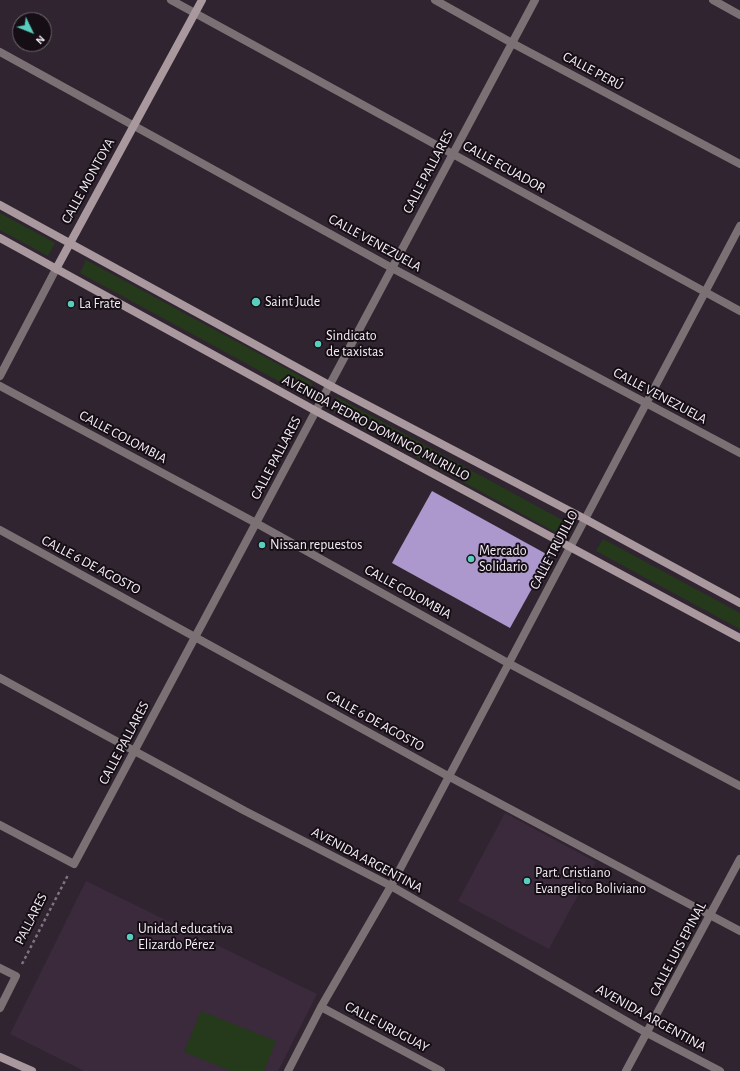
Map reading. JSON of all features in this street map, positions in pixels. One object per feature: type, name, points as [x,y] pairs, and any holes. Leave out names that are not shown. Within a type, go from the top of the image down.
[{"type":"main road","name":"CALLE MONTOYA","points":[[56,269],[202,0]]},
{"type":"main road","name":"AVENIDA PEDRO DOMINGO MURILLO","points":[[0,205],[329,385],[740,602]]},
{"type":"main road","name":"AVENIDA PEDRO DOMINGO MURILLO","points":[[0,238],[316,411],[740,638]]},
{"type":"main road","points":[[0,1057],[32,1071]]},
{"type":"street","name":"CALLE ECUADOR","points":[[171,0],[740,310]]},
{"type":"street","name":"CALLE PERÚ","points":[[435,0],[512,43],[740,164]]},
{"type":"street","name":"CALLE PALLARES","points":[[74,864],[535,0]]},
{"type":"street","points":[[713,0],[740,15]]},
{"type":"street","name":"CALLE VENEZUELA","points":[[0,52],[392,268],[740,453]]},
{"type":"street","name":"CALLE TRUJILLO","points":[[288,1071],[321,1007],[390,886],[740,226]]},
{"type":"street","name":"CALLE MONTOYA","points":[[0,376],[56,269]]},
{"type":"street","name":"CALLE COLOMBIA","points":[[0,386],[256,523],[508,663],[740,786]]},
{"type":"street","name":"CALLE 6 DE AGOSTO","points":[[0,530],[196,636],[448,776],[740,931]]},
{"type":"street","name":"AVENIDA ARGENTINA","points":[[0,678],[245,811],[390,886],[647,1032],[720,1071]]},
{"type":"street","points":[[0,825],[74,864]]},
{"type":"street","name":"CALLE LUIS EPINAL","points":[[626,1071],[740,860]]},
{"type":"street","points":[[0,968],[16,976],[0,1008]]},
{"type":"street","name":"CALLE URUGUAY","points":[[321,1007],[441,1071]]},
{"type":"path","name":"PALLARES","points":[[16,976],[74,864]]},
{"type":"shaded area","name":"Part. Cristiano Evangelico Boliviano","points":[[505,813],[596,862],[549,949],[458,901]]},
{"type":"shaded area","name":"Unidad educativa Elizardo Pérez","points":[[86,881],[317,994],[278,1071],[84,1071],[10,1034]]},
{"type":"green space","points":[[0,213],[55,243],[48,256],[0,230]]},
{"type":"green space","points":[[86,260],[313,383],[306,396],[80,273]]},
{"type":"green space","points":[[337,397],[564,521],[557,533],[331,410]]},
{"type":"green space","points":[[603,539],[740,613],[740,629],[596,551]]},
{"type":"green space","points":[[201,1011],[276,1041],[264,1071],[231,1071],[184,1052]]},
{"type":"building","name":"Mercado Solidario","points":[[432,491],[550,556],[510,628],[392,563]]},
{"type":"place","name":"Saint Jude","points":[[256,302]]},
{"type":"place","name":"La Frate","points":[[71,304]]},
{"type":"place","name":"Sindicato de taxistas","points":[[318,344]]},
{"type":"place","name":"Nissan repuestos","points":[[262,545]]},
{"type":"place","name":"Mercado Solidario","points":[[471,559]]},
{"type":"place","name":"Part. Cristiano Evangelico Boliviano","points":[[527,881]]},
{"type":"place","name":"Unidad educativa Elizardo Pérez","points":[[130,937]]}]
